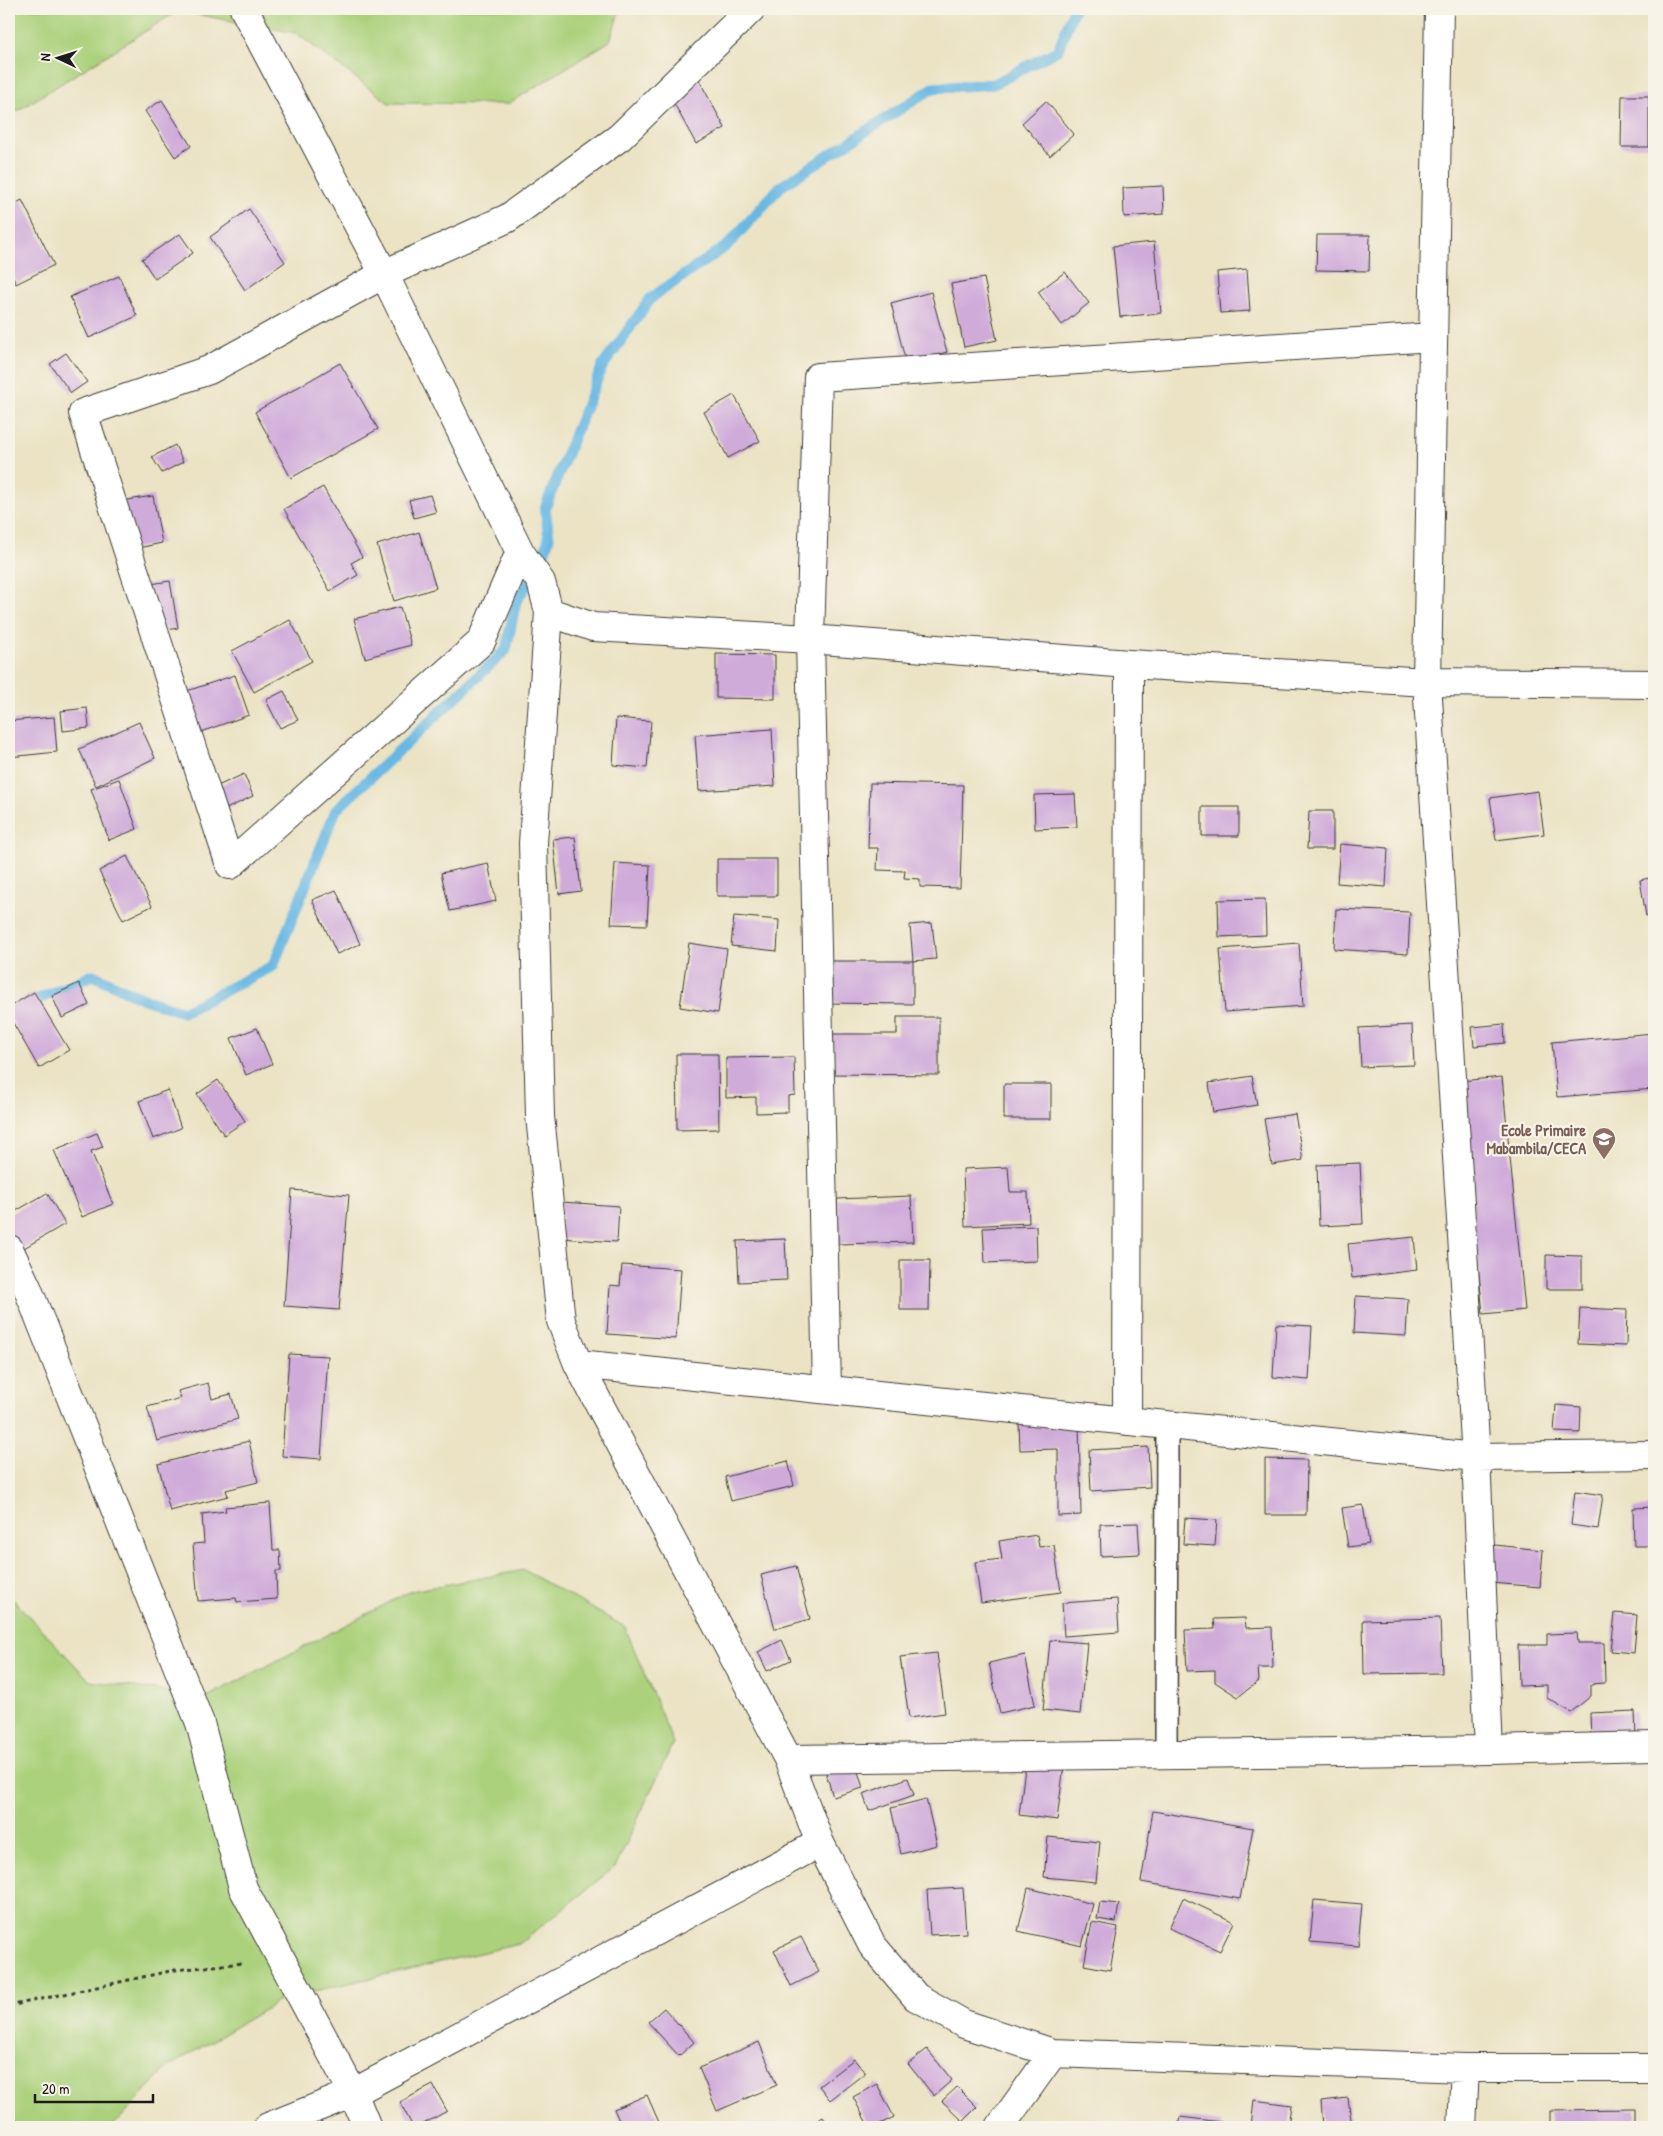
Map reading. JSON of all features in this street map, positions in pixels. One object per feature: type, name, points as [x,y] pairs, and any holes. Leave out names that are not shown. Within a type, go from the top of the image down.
[{"type":"street","points":[[244,9],[384,274],[529,566],[549,612],[533,843],[540,1116],[561,1321],[578,1364],[788,1759],[820,1843],[872,1945],[916,1997],[964,2024],[1054,2053],[1465,2068],[1654,2068]]},
{"type":"street","points":[[529,566],[481,642],[230,865],[83,413],[209,370],[384,274],[508,218],[620,137],[751,9]]},
{"type":"street","points":[[1439,9],[1427,682],[1476,1457],[1489,1750]]},
{"type":"street","points":[[827,1389],[810,639],[818,377],[1433,337]]},
{"type":"street","points":[[549,612],[593,627],[810,639],[1129,664],[1427,682],[1654,684]]},
{"type":"street","points":[[1127,1421],[1129,664]]},
{"type":"street","points":[[9,1248],[31,1297],[200,1723],[243,1888],[352,2093],[367,2127]]},
{"type":"street","points":[[578,1364],[1476,1457],[1654,1455]]},
{"type":"street","points":[[788,1759],[1166,1755],[1654,1746]]},
{"type":"street","points":[[268,2127],[352,2093],[820,1843]]},
{"type":"street","points":[[1000,2127],[1054,2053]]},
{"type":"street","points":[[1462,2127],[1465,2068]]},
{"type":"lane","points":[[1166,1755],[1167,1425]]},
{"type":"path","points":[[9,2006],[174,1970],[281,1959]]},
{"type":"green space","points":[[9,9],[620,9],[610,41],[508,104],[389,103],[296,33],[178,11],[9,116]]},
{"type":"green space","points":[[524,1570],[625,1627],[673,1743],[616,1866],[519,1944],[284,1998],[168,2067],[112,2127],[9,2127],[9,1595],[90,1681],[207,1697],[411,1591]]},
{"type":"building","points":[[699,80],[725,128],[696,144],[670,96]]},
{"type":"building","points":[[1622,96],[1649,96],[1649,147],[1621,147]]},
{"type":"building","points":[[162,100],[191,146],[175,157],[145,111]]},
{"type":"building","points":[[1046,101],[1074,134],[1050,156],[1022,123]]},
{"type":"building","points":[[1163,186],[1164,214],[1124,217],[1123,188]]},
{"type":"building","points":[[22,200],[54,265],[16,284],[9,268],[9,207]]},
{"type":"building","points":[[249,209],[285,262],[245,290],[210,237]]},
{"type":"building","points":[[180,234],[193,253],[155,279],[142,259]]},
{"type":"building","points":[[1317,235],[1370,235],[1369,271],[1316,270]]},
{"type":"building","points":[[1154,242],[1161,313],[1120,317],[1113,246]]},
{"type":"building","points":[[1247,269],[1250,311],[1220,313],[1217,272]]},
{"type":"building","points":[[1065,272],[1089,303],[1062,325],[1038,292]]},
{"type":"building","points":[[119,276],[137,316],[89,338],[70,297]]},
{"type":"building","points":[[984,278],[997,340],[964,347],[951,284]]},
{"type":"building","points":[[931,292],[947,352],[906,363],[891,303]]},
{"type":"building","points":[[66,353],[87,382],[71,393],[50,364]]},
{"type":"building","points":[[340,363],[378,429],[291,478],[255,412]]},
{"type":"building","points":[[734,395],[760,441],[728,458],[704,412]]},
{"type":"building","points":[[175,445],[183,462],[162,473],[152,457]]},
{"type":"building","points":[[323,487],[362,557],[351,563],[358,575],[330,591],[284,509]]},
{"type":"building","points":[[430,495],[436,512],[414,518],[409,500]]},
{"type":"building","points":[[153,496],[162,543],[124,551],[115,502]]},
{"type":"building","points":[[419,532],[436,588],[394,601],[377,545]]},
{"type":"building","points":[[170,581],[178,628],[145,634],[137,586]]},
{"type":"building","points":[[400,607],[411,645],[365,658],[354,619]]},
{"type":"building","points":[[290,620],[312,661],[254,692],[232,651]]},
{"type":"building","points":[[716,654],[775,655],[775,699],[716,698]]},
{"type":"building","points":[[235,675],[249,715],[192,735],[178,694]]},
{"type":"building","points":[[284,691],[298,720],[280,728],[266,700]]},
{"type":"building","points":[[87,708],[89,728],[63,731],[61,711]]},
{"type":"building","points":[[54,717],[57,752],[9,757],[9,721]]},
{"type":"building","points":[[616,718],[651,721],[647,768],[613,765]]},
{"type":"building","points":[[139,722],[155,758],[96,786],[79,749]]},
{"type":"building","points":[[772,729],[775,786],[699,791],[695,735]]},
{"type":"building","points":[[244,774],[253,796],[222,811],[211,789]]},
{"type":"building","points":[[119,779],[137,829],[109,840],[91,789]]},
{"type":"building","points":[[870,783],[963,785],[960,888],[920,887],[920,879],[904,878],[905,871],[877,870],[878,848],[868,848]]},
{"type":"building","points":[[1538,791],[1544,834],[1496,840],[1490,798]]},
{"type":"building","points":[[1075,794],[1077,827],[1035,829],[1034,795]]},
{"type":"building","points":[[1202,807],[1239,807],[1239,836],[1202,836]]},
{"type":"building","points":[[1309,811],[1333,811],[1333,849],[1307,849]]},
{"type":"building","points":[[575,837],[581,891],[559,894],[553,839]]},
{"type":"building","points":[[1340,844],[1388,848],[1386,887],[1337,883]]},
{"type":"building","points":[[127,856],[152,906],[123,920],[99,871]]},
{"type":"building","points":[[717,859],[777,859],[777,896],[717,896]]},
{"type":"building","points":[[488,863],[496,901],[450,911],[441,873]]},
{"type":"building","points":[[615,863],[650,865],[647,925],[611,924]]},
{"type":"building","points":[[1654,877],[1654,915],[1646,916],[1640,880]]},
{"type":"building","points":[[336,890],[360,944],[337,954],[312,900]]},
{"type":"building","points":[[1265,899],[1266,935],[1219,937],[1218,900]]},
{"type":"building","points":[[1336,909],[1410,912],[1408,954],[1334,949]]},
{"type":"building","points":[[734,916],[779,920],[777,951],[731,946]]},
{"type":"building","points":[[932,923],[936,959],[913,961],[910,925]]},
{"type":"building","points":[[689,943],[727,949],[718,1013],[680,1007]]},
{"type":"building","points":[[1299,943],[1303,1006],[1225,1012],[1220,949]]},
{"type":"building","points":[[824,961],[913,961],[913,1004],[823,1003]]},
{"type":"building","points":[[79,983],[89,1005],[62,1018],[52,996]]},
{"type":"building","points":[[34,992],[69,1050],[39,1068],[9,1016],[9,1007]]},
{"type":"building","points":[[897,1017],[939,1017],[939,1075],[832,1074],[832,1034],[897,1034]]},
{"type":"building","points":[[1504,1024],[1505,1043],[1474,1046],[1472,1027]]},
{"type":"building","points":[[1412,1025],[1414,1065],[1361,1067],[1359,1028]]},
{"type":"building","points":[[257,1028],[272,1064],[246,1075],[231,1038]]},
{"type":"building","points":[[1654,1033],[1654,1089],[1557,1097],[1552,1042]]},
{"type":"building","points":[[676,1054],[718,1054],[719,1129],[677,1130]]},
{"type":"building","points":[[794,1057],[795,1095],[788,1096],[788,1112],[756,1113],[756,1097],[726,1098],[726,1058]]},
{"type":"building","points":[[1252,1076],[1257,1105],[1213,1112],[1209,1083]]},
{"type":"building","points":[[1502,1077],[1525,1310],[1483,1314],[1460,1081]]},
{"type":"building","points":[[218,1080],[245,1121],[224,1135],[197,1094]]},
{"type":"building","points":[[1004,1084],[1051,1084],[1051,1119],[1004,1119]]},
{"type":"building","points":[[168,1090],[181,1128],[153,1139],[139,1101]]},
{"type":"building","points":[[1295,1114],[1303,1160],[1272,1165],[1264,1119]]},
{"type":"building","points":[[97,1133],[103,1147],[91,1151],[113,1204],[82,1217],[54,1150]]},
{"type":"building","points":[[1360,1163],[1363,1224],[1319,1226],[1317,1165]]},
{"type":"building","points":[[1008,1167],[1010,1192],[1028,1192],[1029,1223],[965,1226],[963,1169]]},
{"type":"building","points":[[292,1190],[349,1195],[339,1310],[284,1306]]},
{"type":"building","points":[[47,1193],[65,1224],[12,1255],[9,1249],[9,1215]]},
{"type":"building","points":[[911,1196],[913,1242],[838,1244],[837,1199]]},
{"type":"building","points":[[562,1202],[619,1206],[617,1242],[560,1238]]},
{"type":"building","points":[[1036,1226],[1037,1261],[985,1263],[983,1228]]},
{"type":"building","points":[[1414,1237],[1417,1270],[1352,1278],[1348,1244]]},
{"type":"building","points":[[785,1239],[787,1280],[739,1282],[737,1241]]},
{"type":"building","points":[[1546,1255],[1582,1256],[1582,1289],[1546,1289]]},
{"type":"building","points":[[900,1260],[930,1260],[929,1310],[900,1310]]},
{"type":"building","points":[[622,1265],[681,1269],[676,1339],[607,1334],[610,1285],[620,1286]]},
{"type":"building","points":[[1356,1296],[1408,1299],[1406,1336],[1354,1333]]},
{"type":"building","points":[[1580,1308],[1627,1310],[1626,1346],[1578,1344]]},
{"type":"building","points":[[1276,1324],[1312,1326],[1309,1380],[1273,1377]]},
{"type":"building","points":[[289,1354],[328,1356],[321,1459],[282,1456]]},
{"type":"building","points":[[208,1383],[212,1399],[231,1394],[238,1419],[157,1441],[147,1407],[181,1398],[178,1391]]},
{"type":"building","points":[[1556,1405],[1581,1407],[1580,1433],[1554,1432]]},
{"type":"building","points":[[1079,1423],[1081,1515],[1058,1516],[1058,1449],[1020,1450],[1019,1424]]},
{"type":"building","points":[[249,1441],[258,1482],[226,1490],[228,1496],[170,1511],[158,1464]]},
{"type":"building","points":[[1148,1447],[1150,1487],[1091,1491],[1089,1450]]},
{"type":"building","points":[[1265,1459],[1307,1460],[1306,1515],[1265,1515]]},
{"type":"building","points":[[788,1461],[794,1486],[731,1501],[725,1477]]},
{"type":"building","points":[[1575,1491],[1603,1495],[1598,1529],[1571,1525]]},
{"type":"building","points":[[270,1503],[273,1550],[280,1550],[281,1571],[276,1571],[277,1599],[237,1602],[236,1598],[198,1601],[193,1544],[204,1543],[202,1514],[226,1511],[225,1507]]},
{"type":"building","points":[[1363,1505],[1369,1544],[1348,1547],[1342,1508]]},
{"type":"building","points":[[1654,1507],[1654,1546],[1634,1546],[1633,1508]]},
{"type":"building","points":[[1185,1518],[1217,1520],[1215,1546],[1183,1544]]},
{"type":"building","points":[[1138,1523],[1140,1554],[1101,1556],[1100,1524]]},
{"type":"building","points":[[1037,1535],[1039,1547],[1054,1545],[1061,1592],[981,1603],[975,1562],[1002,1559],[999,1541]]},
{"type":"building","points":[[1494,1545],[1543,1550],[1540,1587],[1491,1583]]},
{"type":"building","points":[[796,1566],[810,1619],[775,1629],[761,1575]]},
{"type":"building","points":[[1117,1599],[1119,1632],[1064,1636],[1062,1603]]},
{"type":"building","points":[[1615,1613],[1637,1615],[1634,1653],[1611,1651]]},
{"type":"building","points":[[1245,1618],[1246,1628],[1272,1627],[1273,1668],[1258,1668],[1259,1681],[1238,1697],[1215,1682],[1215,1670],[1187,1671],[1185,1630],[1215,1629],[1214,1619]]},
{"type":"building","points":[[1440,1618],[1442,1673],[1364,1674],[1363,1620]]},
{"type":"building","points":[[1577,1633],[1578,1643],[1604,1643],[1605,1683],[1591,1684],[1591,1696],[1571,1712],[1547,1698],[1547,1685],[1519,1686],[1518,1645],[1547,1645],[1547,1634]]},
{"type":"building","points":[[782,1640],[791,1660],[767,1671],[758,1652]]},
{"type":"building","points":[[1050,1640],[1087,1643],[1080,1714],[1043,1710]]},
{"type":"building","points":[[937,1653],[945,1713],[909,1718],[900,1657]]},
{"type":"building","points":[[1025,1655],[1035,1705],[1000,1713],[989,1663]]},
{"type":"building","points":[[1635,1711],[1636,1739],[1591,1741],[1590,1713]]},
{"type":"building","points":[[1026,1760],[1064,1765],[1057,1820],[1019,1815]]},
{"type":"building","points":[[856,1765],[863,1788],[833,1797],[826,1773]]},
{"type":"building","points":[[908,1778],[914,1795],[869,1811],[863,1794]]},
{"type":"building","points":[[926,1799],[937,1845],[901,1854],[891,1808]]},
{"type":"building","points":[[1153,1811],[1253,1828],[1240,1899],[1141,1882]]},
{"type":"building","points":[[1048,1837],[1100,1842],[1096,1882],[1044,1877]]},
{"type":"building","points":[[963,1888],[966,1933],[930,1935],[927,1890]]},
{"type":"building","points":[[1028,1888],[1093,1904],[1082,1946],[1018,1931]]},
{"type":"building","points":[[1183,1898],[1234,1922],[1220,1951],[1169,1928]]},
{"type":"building","points":[[1314,1900],[1362,1904],[1358,1946],[1310,1942]]},
{"type":"building","points":[[1100,1902],[1119,1904],[1116,1922],[1097,1919]]},
{"type":"building","points":[[1092,1922],[1118,1927],[1110,1970],[1084,1965]]},
{"type":"building","points":[[801,1937],[819,1972],[791,1986],[774,1950]]},
{"type":"building","points":[[664,2008],[694,2042],[679,2056],[648,2022]]},
{"type":"building","points":[[759,2042],[777,2085],[717,2111],[699,2068]]},
{"type":"building","points":[[927,2049],[952,2080],[934,2096],[908,2064]]},
{"type":"building","points":[[854,2059],[865,2073],[830,2100],[819,2086]]},
{"type":"building","points":[[877,2084],[894,2117],[874,2127],[869,2127],[853,2097]]},
{"type":"building","points":[[433,2085],[447,2111],[418,2127],[413,2127],[400,2102]]},
{"type":"building","points":[[957,2087],[977,2107],[963,2121],[942,2101]]},
{"type":"building","points":[[647,2095],[661,2127],[622,2127],[614,2109]]},
{"type":"building","points":[[1348,2098],[1352,2127],[1323,2127],[1321,2101]]},
{"type":"building","points":[[1254,2100],[1291,2105],[1288,2127],[1251,2127]]},
{"type":"building","points":[[1635,2109],[1635,2127],[1536,2127],[1536,2125],[1550,2125],[1550,2110]]},
{"type":"building","points":[[823,2117],[829,2127],[805,2127]]},
{"type":"building","points":[[1180,2117],[1222,2122],[1221,2127],[1178,2127]]},
{"type":"building","points":[[457,2123],[459,2127],[448,2127]]},
{"type":"waterway","points":[[9,1012],[93,975],[141,998],[183,1012],[273,966],[336,810],[506,650],[516,601],[541,564],[549,538],[545,508],[602,367],[651,298],[728,245],[780,187],[933,88],[994,84],[1058,50],[1074,9]]},
{"type":"place","name":"Ecole Primaire Mabambila/CECA","points":[[1604,1160]]}]
